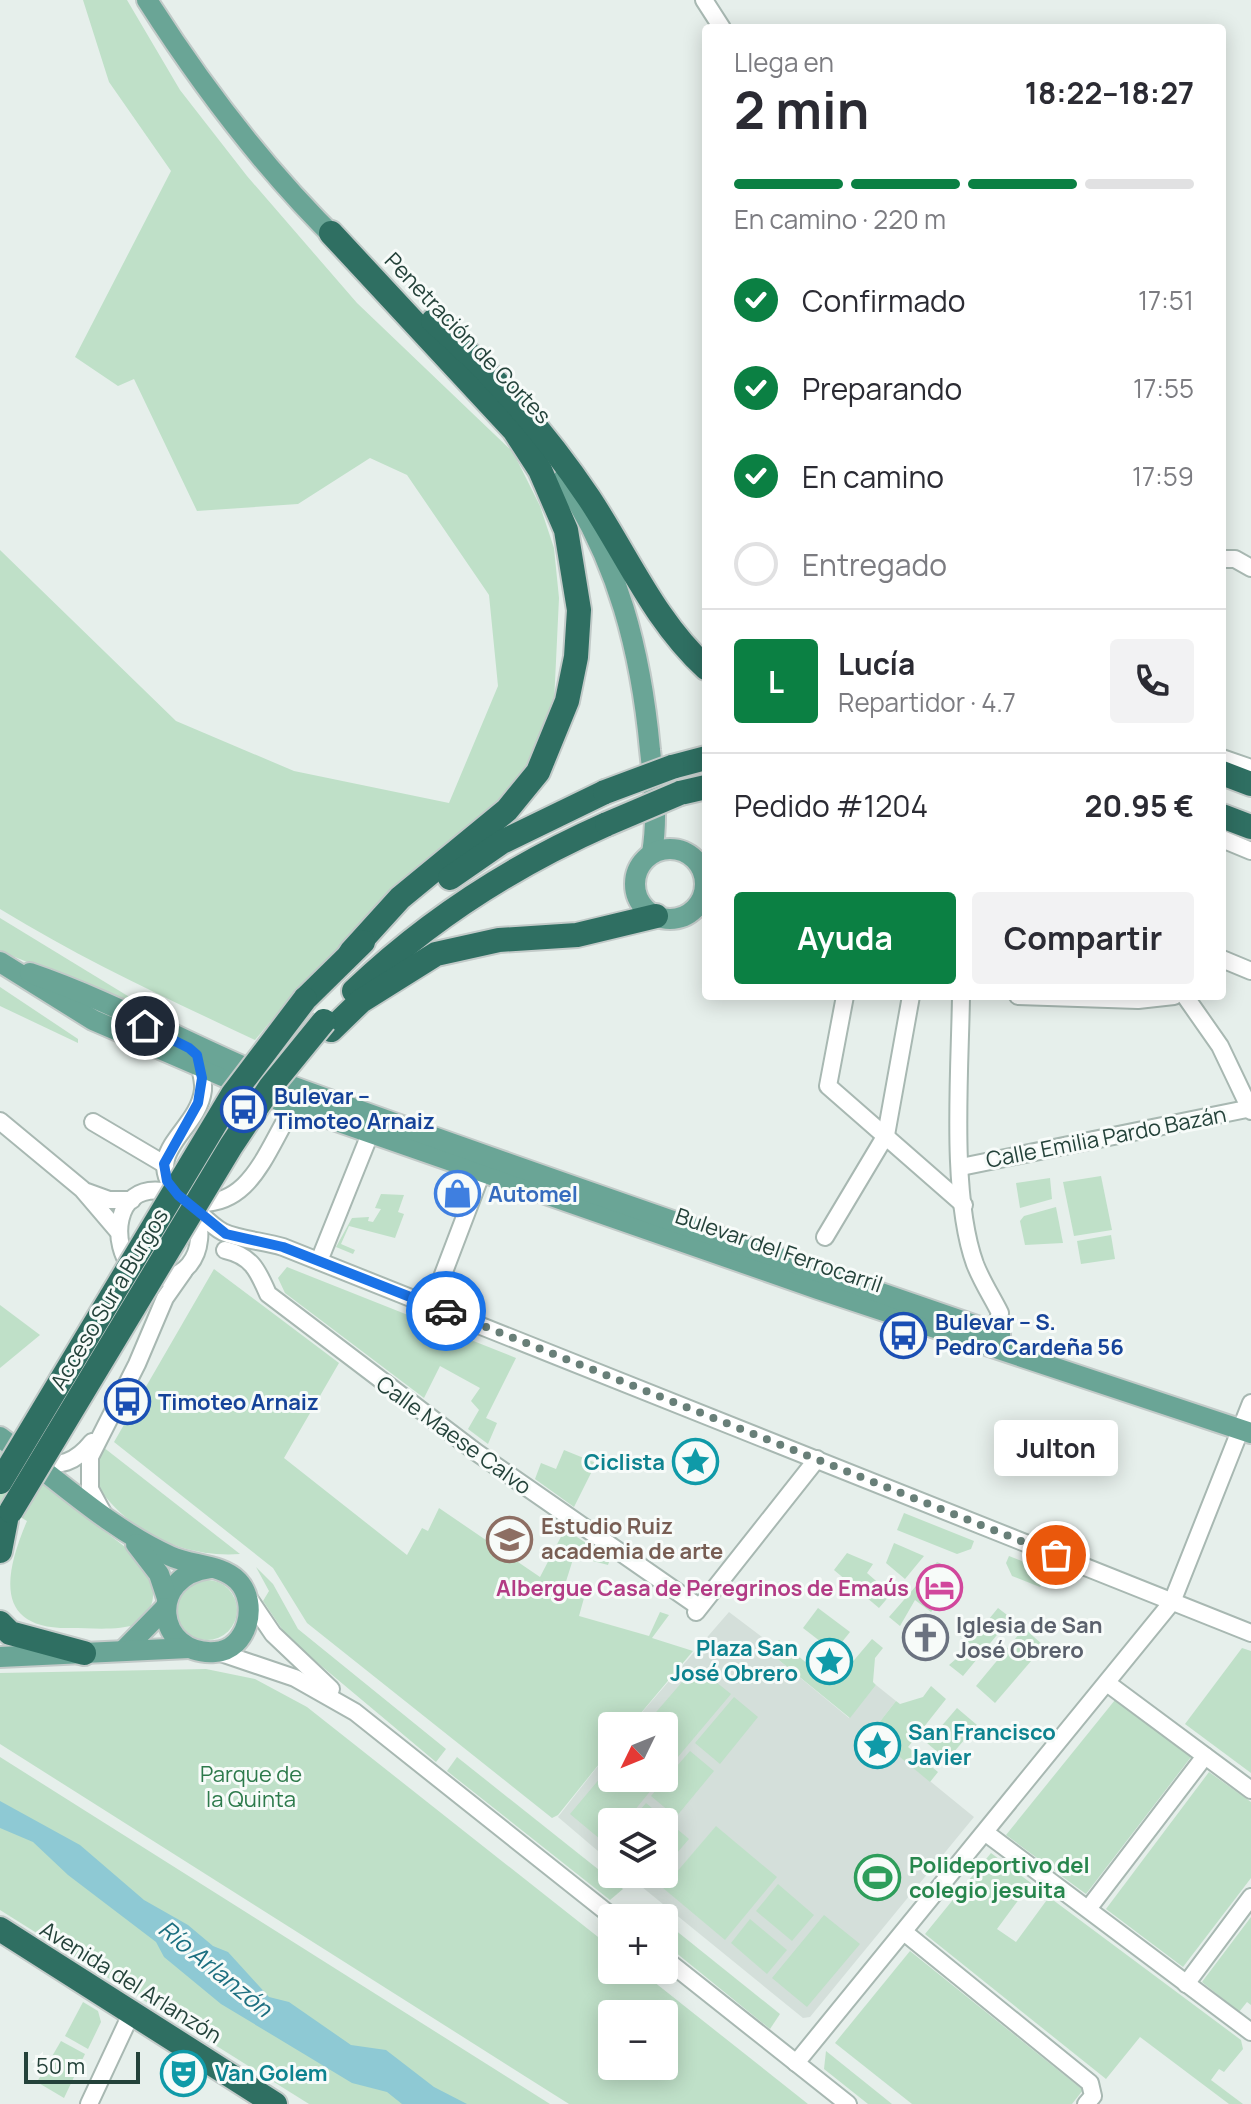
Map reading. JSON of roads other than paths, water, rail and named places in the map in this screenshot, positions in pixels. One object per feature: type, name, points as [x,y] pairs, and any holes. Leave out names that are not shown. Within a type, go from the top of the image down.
[{"type":"highway","points":[[331,233],[440,327],[517,405],[589,498],[673,635],[702,664]]},
{"type":"highway","points":[[0,1482],[233,1094],[305,999],[351,952],[383,913],[507,810],[538,772],[567,701],[576,657],[579,610],[566,530],[540,470],[514,430],[331,233]]},
{"type":"highway","points":[[351,952],[406,908],[502,842],[605,792],[702,759]]},
{"type":"highway","points":[[1226,775],[1251,784]]},
{"type":"highway","points":[[327,1026],[395,952],[486,885],[526,861],[607,824],[680,793],[702,788]]},
{"type":"highway","points":[[1226,789],[1251,797]]},
{"type":"highway","points":[[1226,818],[1251,827]]},
{"type":"highway","points":[[327,1026],[436,954],[499,940],[577,935],[656,916]]},
{"type":"highway","name":"Acceso Sur a Burgos","points":[[5,1520],[219,1167],[242,1148],[327,1026]]},
{"type":"highway","points":[[0,1551],[5,1520]]},
{"type":"highway","points":[[0,1623],[10,1633],[84,1653]]},
{"type":"highway","name":"Avenida del Arlanzón","points":[[0,1929],[275,2104]]},
{"type":"main road","name":"Penetración de Cortes","points":[[147,0],[222,109],[276,176],[519,418],[573,495],[613,574],[638,653],[656,811],[652,853]]},
{"type":"main road","name":"Penetración de Cortes","points":[[656,811],[675,849]]},
{"type":"main road","points":[[701,861],[675,849],[652,853],[638,869],[636,891],[647,910],[668,919],[690,913],[702,898]]},
{"type":"main road","name":"Bulevar del Ferrocarril","points":[[2,963],[121,1008],[262,1075],[438,1139],[997,1323],[1248,1420]]},
{"type":"main road","name":"Bulevar del Ferrocarril","points":[[2,963],[93,1020],[368,1140],[482,1172],[1248,1420]]},
{"type":"main road","points":[[0,1437],[113,1522],[179,1560],[225,1572],[238,1581],[247,1594],[248,1621],[242,1634],[218,1652],[189,1648],[0,1657]]},
{"type":"main road","points":[[113,1522],[151,1561],[164,1582],[169,1626],[189,1648]]},
{"type":"main road","points":[[123,1651],[148,1630],[183,1576],[210,1568]]},
{"type":"street","points":[[704,0],[719,24]]},
{"type":"street","points":[[1226,559],[1235,559],[1251,568]]},
{"type":"street","points":[[1226,759],[1251,768]]},
{"type":"street","points":[[1226,841],[1251,851]]},
{"type":"street","points":[[1226,961],[1251,971]]},
{"type":"street","points":[[844,1000],[828,1086],[964,1205]]},
{"type":"street","points":[[825,1237],[886,1135],[910,1000]]},
{"type":"street","points":[[961,1000],[961,1167],[964,1205],[974,1261],[997,1323]]},
{"type":"street","points":[[1188,1000],[1220,1046],[1251,1109]]},
{"type":"street","points":[[121,1008],[136,1021],[197,1055],[202,1094],[164,1164],[167,1181],[226,1234],[268,1242],[319,1261],[1251,1633]]},
{"type":"street","name":"Bulevar del Ferrocarril","points":[[294,1106],[302,1101],[317,1102],[424,1141],[438,1139]]},
{"type":"street","points":[[82,1189],[109,1200],[132,1200],[152,1191],[187,1201],[218,1203],[242,1190],[294,1106]]},
{"type":"street","name":"Calle Emilia Pardo Bazán","points":[[961,1167],[1251,1109]]},
{"type":"street","points":[[0,1121],[82,1189],[117,1230]]},
{"type":"street","points":[[93,1122],[164,1164]]},
{"type":"street","points":[[319,1261],[368,1140]]},
{"type":"street","points":[[431,1306],[482,1172]]},
{"type":"street","points":[[132,1200],[120,1216],[117,1230],[120,1250],[134,1271],[145,1301],[149,1336]]},
{"type":"street","points":[[34,1462],[56,1465],[68,1462],[85,1451],[98,1435],[165,1298],[188,1267],[202,1236],[187,1201]]},
{"type":"street","points":[[134,1271],[163,1278],[225,1250],[268,1242]]},
{"type":"street","name":"Calle Maese Calvo","points":[[225,1250],[247,1257],[259,1272],[268,1294],[466,1445],[697,1610],[817,1459]]},
{"type":"street","points":[[796,2063],[1172,1602],[1248,1420]]},
{"type":"street","points":[[98,1435],[88,1477],[95,1500],[113,1522]]},
{"type":"street","points":[[247,1594],[284,1646],[355,1712],[598,1905]]},
{"type":"street","points":[[218,1652],[285,1673],[355,1712]]},
{"type":"street","points":[[1107,1683],[1251,1790]]},
{"type":"street","points":[[1088,1909],[1205,1756]]},
{"type":"street","points":[[986,1833],[1251,2032]]},
{"type":"street","points":[[1186,1984],[1251,1897]]},
{"type":"street","points":[[904,1932],[1090,2083],[1093,2096],[1086,2104]]},
{"type":"street","points":[[678,1969],[848,2104]]},
{"type":"street","points":[[89,2104],[132,2012]]},
{"type":"water","name":"Río Arlanzón","points":[[0,1801],[80,1845],[144,1900],[188,1925],[213,1946],[228,1952],[269,1997],[289,2002],[351,2045],[386,2050],[434,2087],[467,2104],[402,2104],[387,2092],[352,2083],[221,2004],[164,1957],[156,1942],[68,1875],[33,1842],[0,1828]]},
{"type":"place","name":"Bulevar – Timoteo Arnaiz","points":[[243,1109]]},
{"type":"place","name":"Automel","points":[[457,1194]]},
{"type":"place","name":"Bulevar – S. Pedro Cardeña 56","points":[[904,1335]]},
{"type":"place","name":"Timoteo Arnaiz","points":[[127,1402]]},
{"type":"place","name":"Ciclista","points":[[696,1462]]},
{"type":"place","name":"Estudio Ruiz academia de arte","points":[[510,1539]]},
{"type":"place","name":"Julton","points":[[1056,1555]]},
{"type":"place","name":"Albergue Casa de Peregrinos de Emaús","points":[[940,1588]]},
{"type":"place","name":"Iglesia de San José Obrero","points":[[925,1638]]},
{"type":"place","name":"Plaza San José Obrero","points":[[829,1661]]},
{"type":"place","name":"San Francisco Javier","points":[[877,1745]]},
{"type":"place","name":"Polideportivo del colegio jesuita","points":[[878,1878]]},
{"type":"place","name":"Van Golem","points":[[184,2073]]},
{"type":"park label","name":"Parque de la Quinta","points":[[251,1786]]}]
